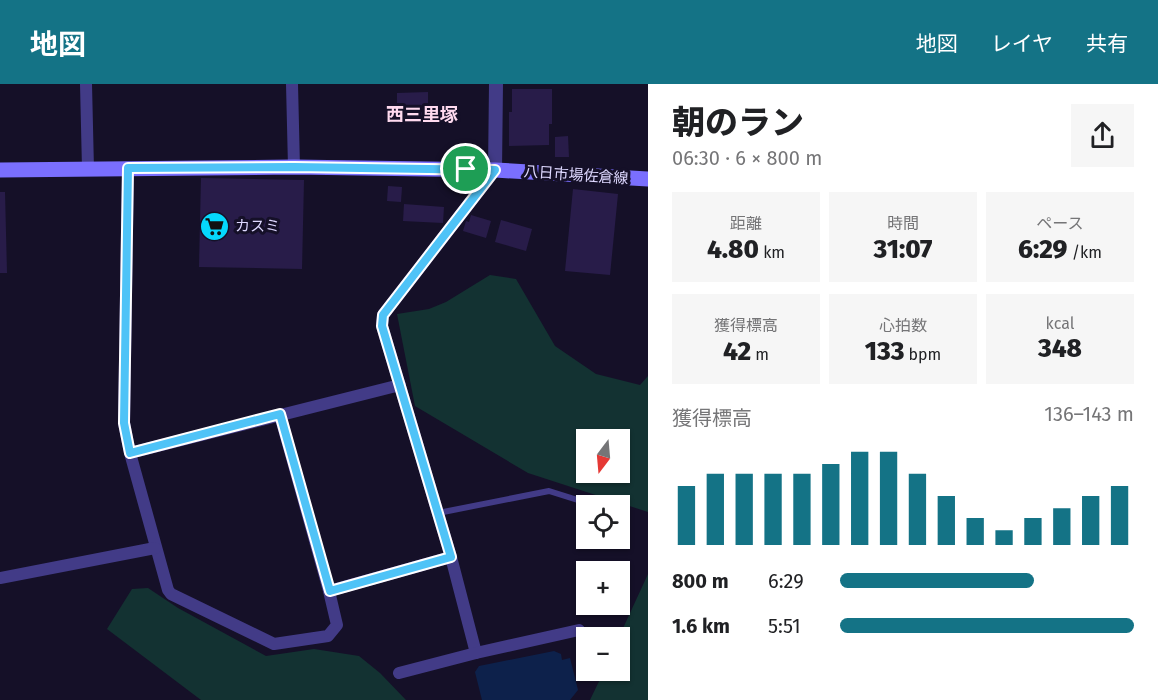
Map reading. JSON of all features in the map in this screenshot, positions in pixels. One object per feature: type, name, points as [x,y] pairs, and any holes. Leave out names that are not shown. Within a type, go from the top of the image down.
[{"type":"main road","name":"八日市場佐倉線","points":[[0,170],[294,167],[495,170],[648,179]]},
{"type":"street","points":[[86,84],[88,169]]},
{"type":"street","points":[[292,84],[294,167]]},
{"type":"street","points":[[476,653],[451,557],[382,326],[383,315],[495,170],[496,84]]},
{"type":"street","points":[[128,168],[124,423],[155,548],[171,594],[274,644],[328,636],[338,625],[280,414]]},
{"type":"street","points":[[130,453],[400,385]]},
{"type":"street","points":[[0,578],[155,548]]},
{"type":"street","points":[[330,591],[451,557]]},
{"type":"street","points":[[399,673],[576,631]]},
{"type":"lane","points":[[438,513],[549,490],[576,499]]},
{"type":"green space","points":[[490,275],[516,279],[555,346],[596,374],[640,385],[648,376],[648,512],[630,506],[630,495],[596,495],[528,473],[415,406],[397,314],[429,309],[446,302]]},
{"type":"green space","points":[[648,574],[648,700],[590,700],[599,681],[630,681],[630,627],[624,627]]},
{"type":"green space","points":[[148,588],[178,608],[266,656],[314,649],[359,656],[380,673],[406,700],[201,700],[107,629],[132,589]]},
{"type":"water","points":[[554,651],[561,654],[562,660],[570,658],[578,690],[570,700],[482,700],[475,672],[479,666]]},
{"type":"building","points":[[512,89],[552,89],[552,124],[549,124],[549,145],[509,146]]},
{"type":"building","points":[[428,92],[428,116],[397,116],[397,93]]},
{"type":"building","points":[[568,136],[569,157],[555,157],[555,137]]},
{"type":"building","points":[[201,178],[304,180],[302,269],[199,267]]},
{"type":"building","points":[[388,186],[402,187],[401,202],[387,201]]},
{"type":"building","points":[[573,189],[618,194],[610,275],[565,271]]},
{"type":"building","points":[[0,192],[5,192],[7,273],[0,273]]},
{"type":"building","points":[[404,204],[444,207],[443,223],[403,221]]},
{"type":"building","points":[[471,215],[491,221],[486,238],[463,231]]},
{"type":"building","points":[[501,220],[532,229],[526,251],[495,242]]},
{"type":"place","name":"カスミ","points":[[214,226]]},
{"type":"district","name":"西三里塚","points":[[422,115]]},
{"type":"route","points":[[128,168],[466,169],[495,170],[383,315],[382,326],[451,557],[330,591],[280,414],[130,453],[124,423],[128,168]]}]
